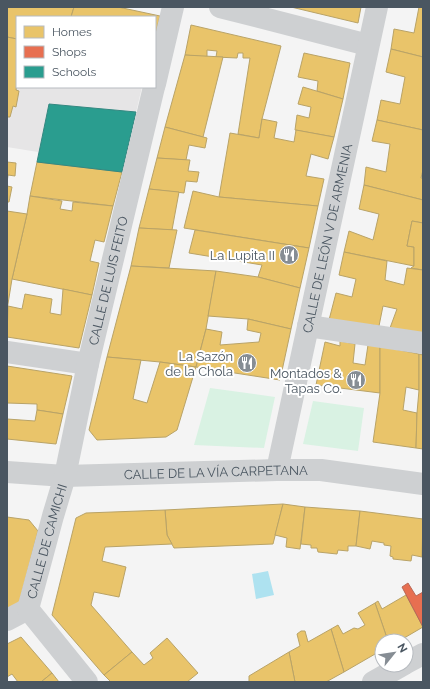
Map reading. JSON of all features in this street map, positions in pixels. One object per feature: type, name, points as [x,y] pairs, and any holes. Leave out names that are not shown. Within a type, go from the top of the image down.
[{"type":"street","name":"CALLE DE LUIS FEITO","points":[[156,82],[173,7]]},
{"type":"street","points":[[220,7],[368,45]]},
{"type":"street","name":"CALLE DE LEÓN V DE ARMENIA","points":[[277,470],[377,7]]},
{"type":"street","name":"CALLE DE LUIS FEITO","points":[[65,476],[88,364],[155,88]]},
{"type":"street","points":[[308,326],[423,343]]},
{"type":"street","points":[[7,352],[88,364]]},
{"type":"street","name":"CALLE DE LA VÍA CARPETANA","points":[[7,472],[65,476],[321,470],[423,484]]},
{"type":"street","name":"CALLE DE CAMICHI","points":[[65,476],[28,609],[87,682]]},
{"type":"street","points":[[7,620],[28,609]]},
{"type":"street","points":[[414,659],[423,654]]},
{"type":"street","points":[[373,682],[389,673]]},
{"type":"shaded area","points":[[16,87],[142,88],[122,172],[37,162],[38,152],[7,147],[7,117],[10,117]]},
{"type":"green space","points":[[210,388],[275,397],[264,448],[194,445]]},
{"type":"green space","points":[[313,401],[364,408],[358,451],[303,444]]},
{"type":"water","points":[[268,571],[274,595],[256,599],[252,574]]},
{"type":"building: Homes","points":[[7,7],[74,7],[71,16],[16,16],[16,39],[7,37]]},
{"type":"building: Homes","points":[[74,7],[118,7],[160,16],[156,32],[156,16],[71,16]]},
{"type":"building: Homes","points":[[291,7],[361,7],[358,23]]},
{"type":"building: Homes","points":[[419,7],[423,7],[423,57],[391,49],[394,29],[414,33]]},
{"type":"building: Homes","points":[[191,25],[281,46],[262,119],[259,138],[238,134],[250,58],[243,58],[243,53],[238,53],[237,58],[216,57],[217,51],[207,50],[207,57],[185,55]]},
{"type":"building: Homes","points":[[7,37],[16,39],[16,90],[19,91],[16,107],[13,106],[10,117],[7,117]]},
{"type":"building: Homes","points":[[391,49],[423,57],[423,130],[377,120],[381,100],[400,104],[405,77],[386,72]]},
{"type":"building: Homes","points":[[304,53],[350,63],[343,99],[317,91],[318,81],[298,77]]},
{"type":"building: Homes","points":[[185,55],[223,57],[203,137],[165,127]]},
{"type":"building: Homes","points":[[303,87],[343,99],[334,137],[295,130],[297,115],[309,118],[311,107],[298,104]]},
{"type":"building: Homes","points":[[262,119],[277,122],[274,138],[294,142],[296,130],[334,137],[328,159],[311,154],[306,176],[324,179],[318,206],[219,197],[230,133],[259,138]]},
{"type":"building: Homes","points":[[377,120],[423,130],[423,170],[421,178],[423,178],[423,200],[364,185],[366,167],[386,172],[390,144],[372,141]]},
{"type":"building: Homes","points":[[165,127],[207,138],[205,148],[189,145],[186,160],[157,158]]},
{"type":"building: Homes","points":[[157,158],[190,160],[188,171],[199,172],[197,182],[186,181],[184,193],[149,189]]},
{"type":"building: Homes","points":[[7,162],[16,163],[15,176],[8,175],[7,183]]},
{"type":"building: Homes","points":[[37,162],[122,172],[113,206],[30,196]]},
{"type":"building: Homes","points":[[364,185],[423,200],[423,223],[412,221],[407,246],[414,247],[414,266],[344,252],[349,231],[373,240],[379,214],[359,209]]},
{"type":"building: Homes","points":[[7,186],[12,187],[9,202],[7,202]]},
{"type":"building: Homes","points":[[149,189],[179,192],[172,230],[139,228]]},
{"type":"building: Homes","points":[[193,191],[219,197],[318,206],[309,248],[184,228]]},
{"type":"building: Homes","points":[[30,196],[62,201],[60,209],[72,211],[73,202],[113,206],[104,242],[95,240],[90,261],[99,263],[92,295],[12,279]]},
{"type":"building: Homes","points":[[7,211],[27,214],[12,279],[7,310]]},
{"type":"building: Homes","points":[[412,221],[423,223],[423,270],[411,268],[414,266],[414,247],[407,246]]},
{"type":"building: Homes","points":[[139,228],[177,230],[169,268],[131,266]]},
{"type":"building: Homes","points":[[195,230],[309,248],[300,288],[258,277],[262,265],[189,253]]},
{"type":"building: Homes","points":[[344,252],[387,261],[385,280],[404,285],[407,268],[423,270],[423,333],[390,328],[397,309],[383,306],[379,326],[329,320],[336,293],[352,297],[356,279],[339,275]]},
{"type":"building: Homes","points":[[131,266],[216,271],[206,329],[196,367],[107,357]]},
{"type":"building: Homes","points":[[216,271],[258,277],[300,288],[291,329],[248,319],[208,316]]},
{"type":"building: Homes","points":[[63,289],[92,295],[79,348],[7,337],[8,306],[22,309],[25,294],[52,299],[50,313],[61,315]]},
{"type":"building: Homes","points":[[248,319],[291,329],[280,380],[196,367],[206,329],[222,332],[220,345],[259,342],[261,333],[247,330]]},
{"type":"building: Homes","points":[[340,341],[355,344],[353,363],[365,365],[368,345],[380,346],[380,393],[316,385],[325,342],[340,346]]},
{"type":"building: Homes","points":[[380,346],[419,354],[419,390],[406,387],[403,410],[417,413],[416,448],[373,442],[380,393]]},
{"type":"building: Homes","points":[[419,354],[423,355],[423,449],[416,448]]},
{"type":"building: Homes","points":[[107,357],[141,360],[133,399],[147,403],[160,362],[196,367],[177,430],[166,437],[97,440],[89,430]]},
{"type":"building: Homes","points":[[7,366],[72,376],[63,414],[37,410],[37,404],[7,403]]},
{"type":"building: Homes","points":[[37,410],[63,414],[56,444],[7,439],[7,419],[35,421]]},
{"type":"building: Homes","points":[[283,504],[273,544],[174,548],[167,535],[165,510]]},
{"type":"building: Homes","points":[[283,504],[305,507],[300,549],[286,547],[287,538],[275,535]]},
{"type":"building: Homes","points":[[305,507],[360,511],[356,546],[348,546],[348,551],[338,550],[337,554],[318,552],[317,548],[311,548],[311,545],[301,544]]},
{"type":"building: Homes","points":[[165,510],[167,535],[172,544],[105,547],[102,561],[126,567],[119,597],[94,592],[91,605],[132,652],[104,675],[52,615],[76,518],[86,513]]},
{"type":"building: Homes","points":[[360,511],[423,519],[422,557],[412,555],[411,561],[393,559],[393,557],[390,556],[391,546],[372,541],[370,549],[356,546]]},
{"type":"building: Homes","points":[[7,517],[29,520],[38,531],[19,604],[7,609]]},
{"type":"building: Homes","points":[[406,595],[423,627],[413,633],[385,633],[375,603],[378,601],[382,609]]},
{"type":"building: Homes","points":[[375,603],[385,633],[374,633],[374,655],[344,672],[331,629],[338,625],[343,634],[354,628],[358,629],[365,625],[358,613]]},
{"type":"building: Homes","points":[[331,629],[344,672],[326,682],[295,682],[289,652],[300,646],[297,634],[301,631],[305,631],[308,642]]},
{"type":"building: Homes","points":[[21,637],[52,673],[41,682],[18,682],[12,674],[7,677],[7,644]]},
{"type":"building: Homes","points":[[167,638],[198,673],[187,682],[111,682],[104,675],[132,652],[144,665],[153,658],[150,653]]},
{"type":"building: Homes","points":[[289,652],[295,682],[249,682],[249,676]]},
{"type":"building: Homes","points":[[52,673],[59,682],[41,682]]},
{"type":"building: Shops","points":[[408,583],[416,596],[423,592],[423,627],[402,587]]},
{"type":"building: Schools","points":[[49,104],[136,112],[122,172],[37,162]]},
{"type":"place","name":"La Lupita II","points":[[289,255]]},
{"type":"place","name":"La Sazón de la Chola","points":[[247,363]]},
{"type":"place","name":"Montados & Tapas Co.","points":[[356,380]]}]
